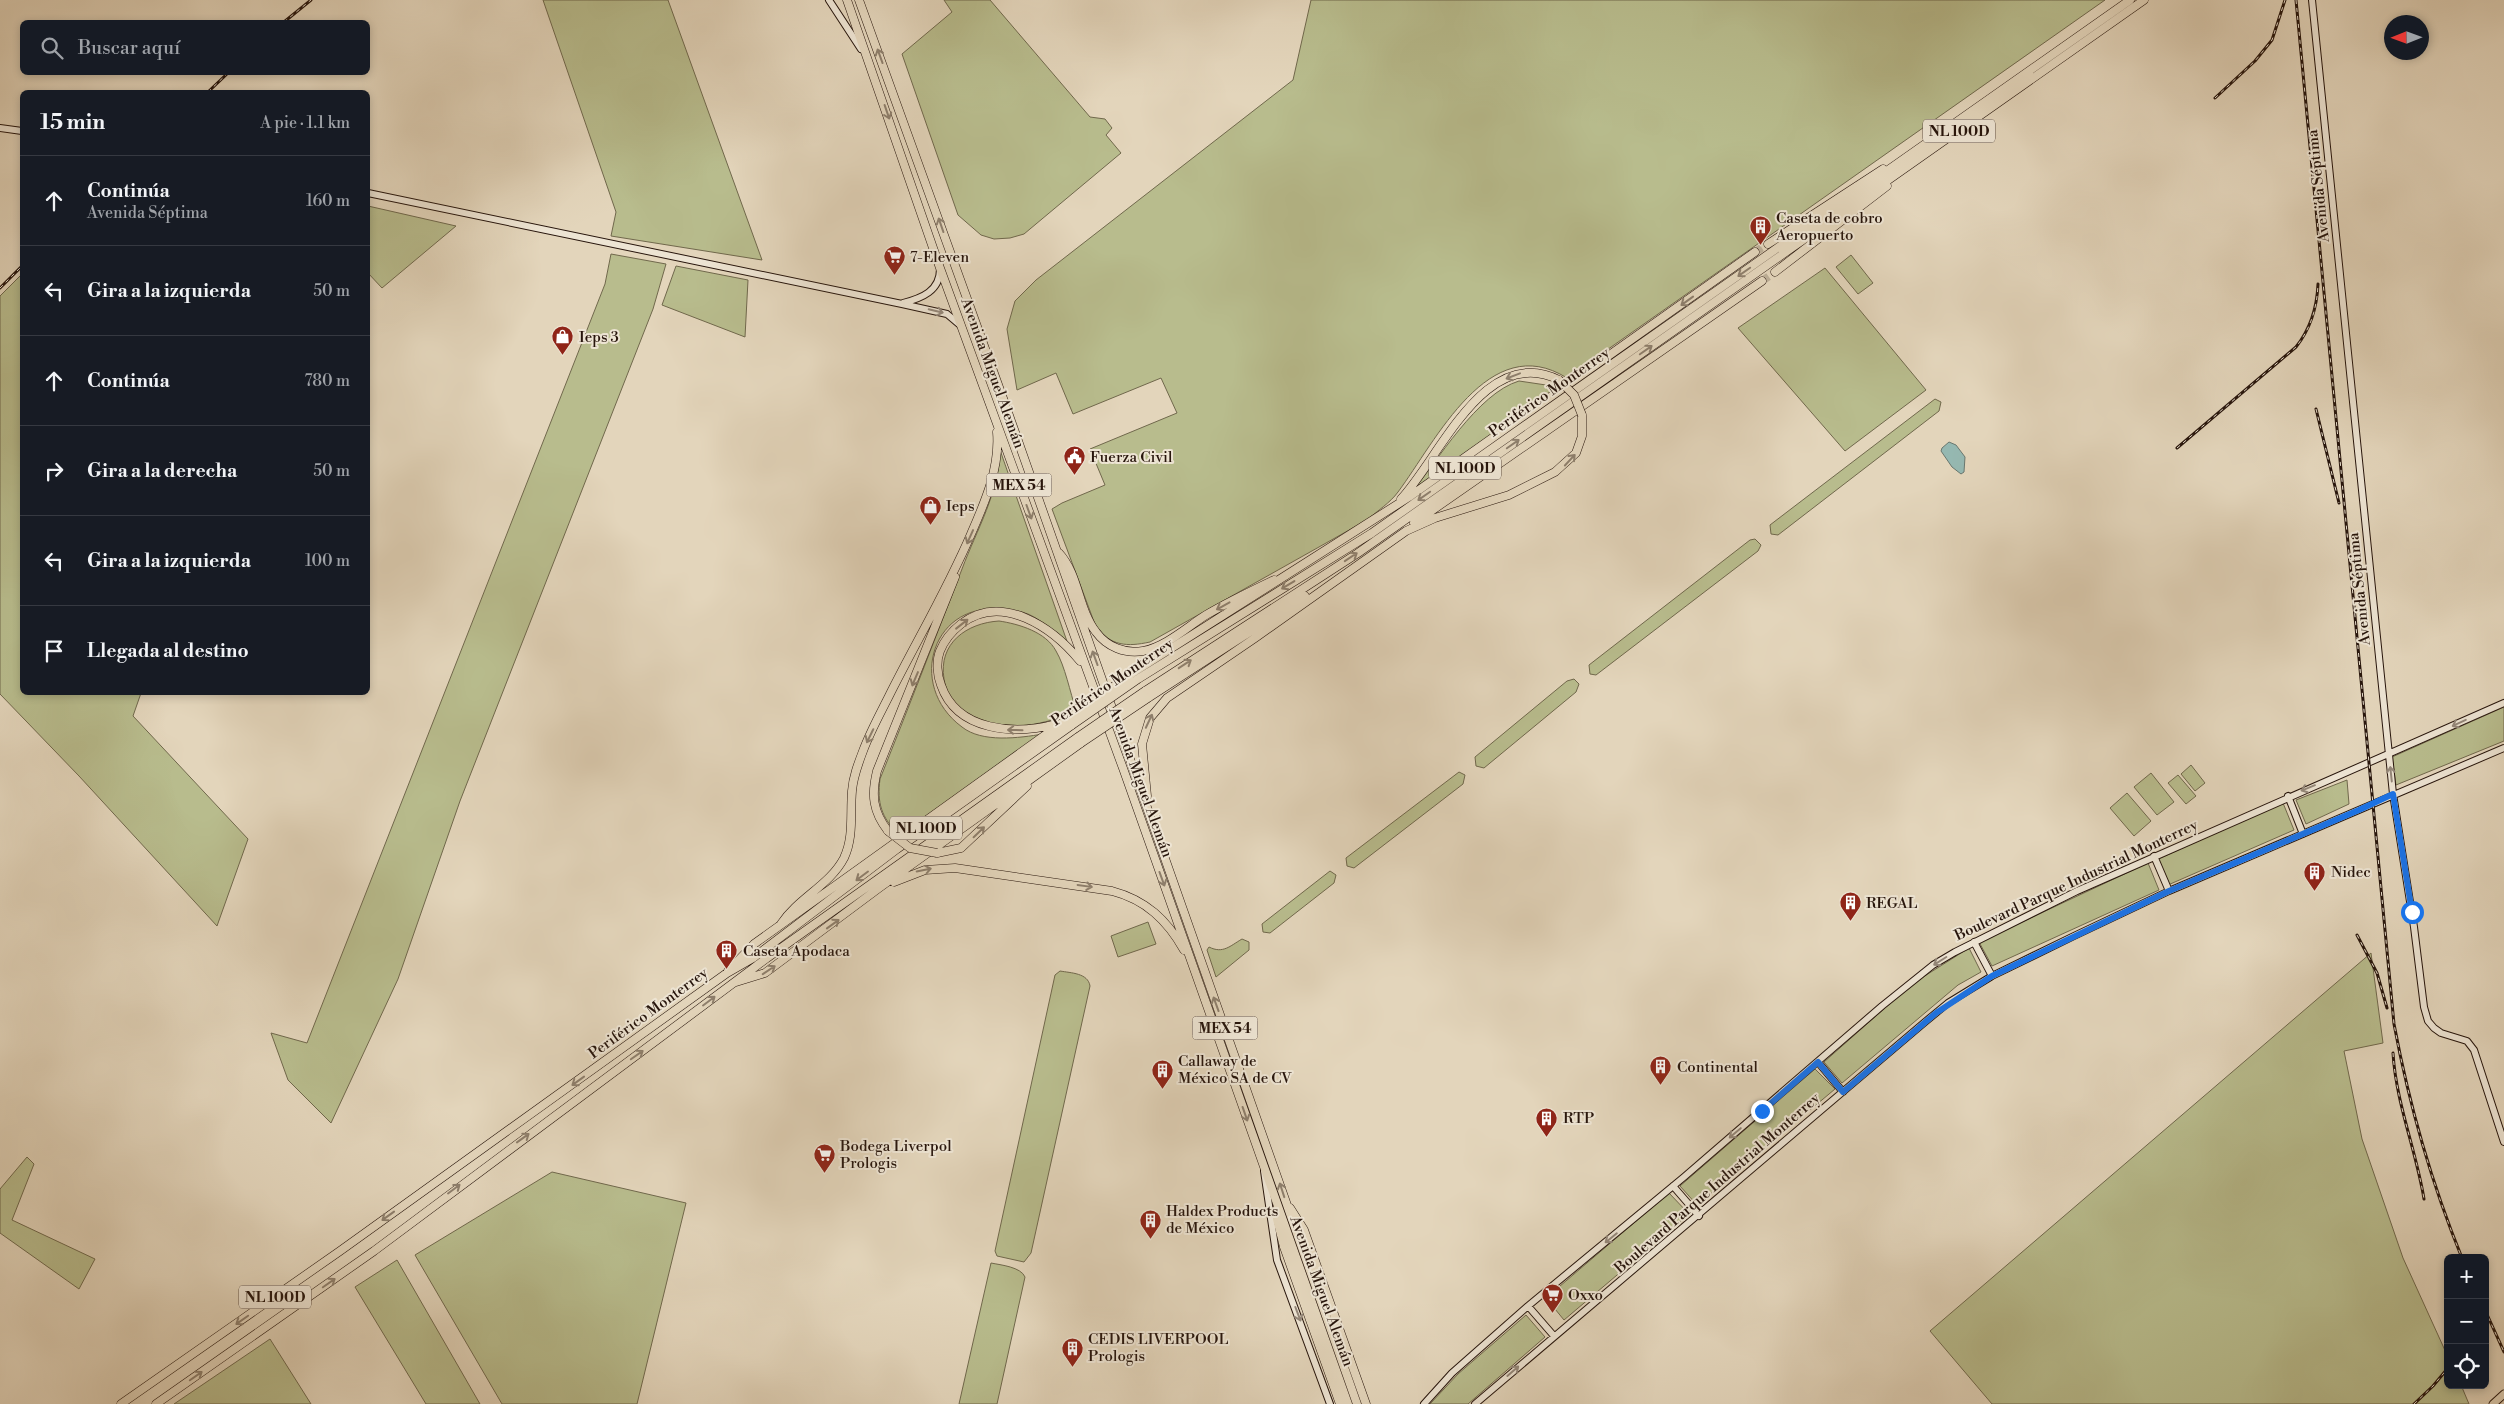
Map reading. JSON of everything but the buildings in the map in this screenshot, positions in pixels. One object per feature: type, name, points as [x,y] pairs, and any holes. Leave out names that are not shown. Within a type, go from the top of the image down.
[{"type":"highway","name":"Avenida Miguel Alemán","points":[[847,0],[940,268],[1195,969],[1348,1404]]},
{"type":"highway","name":"Avenida Miguel Alemán","points":[[860,0],[1147,803],[1358,1404]]},
{"type":"highway","name":"Periférico Monterrey","points":[[156,1404],[374,1251],[734,982],[1146,694],[1365,548],[1902,166],[2130,0]]},
{"type":"highway","name":"Periférico Monterrey","points":[[121,1404],[484,1148],[727,973],[753,958],[1068,722],[1136,676],[1350,549],[2144,0]]},
{"type":"highway","points":[[1768,244],[1870,177],[1902,166]]},
{"type":"highway","points":[[1775,272],[1881,191],[1902,166]]},
{"type":"highway","points":[[1136,676],[1387,512],[1755,252]]},
{"type":"highway","points":[[1147,803],[1142,744],[1150,718],[1160,704],[1446,501],[1762,281]]},
{"type":"highway","points":[[1387,512],[1416,481],[1463,415],[1486,392],[1504,379],[1520,372],[1539,372],[1560,380],[1574,395],[1582,415],[1582,436],[1576,453],[1556,472],[1503,497],[1435,518],[1406,531]]},
{"type":"highway","points":[[782,924],[798,904],[838,868],[844,858],[851,832],[854,779],[864,747],[956,568],[979,516],[993,476],[998,449],[996,423]]},
{"type":"highway","points":[[1056,550],[1070,569],[1095,632],[1116,648],[1133,652],[1158,646],[1223,605],[1314,560]]},
{"type":"highway","points":[[956,568],[947,600],[877,771],[873,789],[874,808],[888,832],[910,848],[937,853],[961,848],[1043,770]]},
{"type":"highway","points":[[1146,694],[1304,596],[1348,571]]},
{"type":"highway","points":[[1068,722],[1034,729],[1008,730],[983,724],[962,714],[948,699],[942,689],[938,672],[940,652],[949,636],[970,618],[979,614],[998,612],[1026,618],[1044,627],[1060,640],[1084,665]]},
{"type":"highway","points":[[727,973],[747,950],[782,924],[1068,722]]},
{"type":"highway","points":[[866,900],[879,888],[1043,770],[1080,740]]},
{"type":"highway","points":[[734,982],[765,973],[866,900],[906,876],[934,868],[965,869],[1112,891],[1134,898],[1159,916],[1173,931],[1195,969]]},
{"type":"highway","points":[[1273,1194],[1284,1247],[1340,1404]]},
{"type":"highway","points":[[1288,1206],[1302,1225],[1366,1404]]},
{"type":"main road","points":[[2493,1404],[2504,1394]]},
{"type":"main road","points":[[2498,1404],[2504,1399]]},
{"type":"street","points":[[829,0],[860,46],[876,81]]},
{"type":"street","name":"Avenida Séptima","points":[[2312,0],[2393,794],[2412,912],[2424,1007],[2428,1021],[2434,1028],[2467,1041],[2474,1050],[2504,1142]]},
{"type":"street","points":[[0,128],[20,131]]},
{"type":"street","points":[[370,193],[946,314],[956,321],[963,330]]},
{"type":"street","points":[[902,304],[922,298],[930,292],[938,281],[940,268]]},
{"type":"street","name":"Boulevard Parque Industrial Monterrey","points":[[1424,1404],[1452,1373],[1528,1306],[1673,1186],[1922,973],[1974,942],[2154,856],[2288,796],[2389,755],[2504,703]]},
{"type":"street","name":"Boulevard Parque Industrial Monterrey","points":[[1476,1404],[1936,1013],[1992,976],[2169,891],[2504,748]]},
{"type":"street","points":[[2288,796],[2303,834]]},
{"type":"street","points":[[2154,856],[2169,891]]},
{"type":"street","points":[[1974,942],[1992,976]]},
{"type":"street","points":[[1818,1062],[1843,1092]]},
{"type":"street","points":[[1264,1166],[1277,1260],[1330,1404]]},
{"type":"street","points":[[1673,1186],[1699,1216]]},
{"type":"street","points":[[1528,1306],[1554,1336]]},
{"type":"street","points":[[1319,1371],[1335,1391]]},
{"type":"street","points":[[1420,1404],[1437,1389]]},
{"type":"green space","points":[[543,0],[668,0],[762,260],[611,236],[616,212]]},
{"type":"green space","points":[[944,0],[990,0],[1090,117],[1105,119],[1112,128],[1106,135],[1121,153],[1024,234],[1010,238],[994,239],[981,235],[958,215],[902,54],[952,12]]},
{"type":"green space","points":[[1311,0],[2105,0],[1567,378],[1539,367],[1513,368],[1489,379],[1468,398],[1448,421],[1395,496],[1367,520],[1150,642],[1120,644],[1108,638],[1096,627],[1052,509],[1105,485],[1090,449],[1177,413],[1161,378],[1073,414],[1056,373],[1017,390],[1007,329],[1015,301],[1036,280],[1293,80]]},
{"type":"green space","points":[[370,206],[456,226],[382,288],[370,275]]},
{"type":"green space","points":[[611,254],[666,264],[653,309],[460,801],[398,979],[331,1123],[288,1080],[271,1033],[307,1043],[605,284]]},
{"type":"green space","points":[[1851,255],[1873,283],[1858,294],[1836,267]]},
{"type":"green space","points":[[676,266],[748,280],[745,337],[662,305]]},
{"type":"green space","points":[[1825,268],[1926,390],[1845,451],[1738,328]]},
{"type":"green space","points":[[20,276],[20,695],[140,695],[133,716],[248,839],[217,926],[79,776],[0,694],[0,296]]},
{"type":"green space","points":[[1519,381],[1546,385],[1555,391],[1410,495],[1474,413],[1488,399]]},
{"type":"green space","points":[[1935,399],[1941,402],[1939,411],[1778,535],[1771,534],[1770,525]]},
{"type":"green space","points":[[1000,450],[1069,647],[1039,620],[1026,613],[1017,611],[981,610],[960,617],[945,631],[935,648],[932,668],[935,689],[945,709],[962,727],[980,735],[1001,738],[1043,734],[899,835],[884,816],[879,795],[880,779],[986,511],[996,481]]},
{"type":"green space","points":[[1755,539],[1761,545],[1758,551],[1596,675],[1590,674],[1589,665],[1750,540]]},
{"type":"green space","points":[[999,621],[1031,630],[1052,644],[1062,664],[1076,710],[1048,721],[1015,726],[983,722],[969,716],[954,703],[948,694],[943,666],[950,645],[957,637],[976,626]]},
{"type":"green space","points":[[1574,679],[1579,684],[1576,692],[1484,768],[1476,766],[1475,757],[1567,681]]},
{"type":"green space","points":[[2504,707],[2504,741],[2396,785],[2392,757]]},
{"type":"green space","points":[[2191,765],[2205,783],[2195,791],[2181,774]]},
{"type":"green space","points":[[1459,772],[1465,775],[1463,784],[1354,868],[1347,866],[1346,858]]},
{"type":"green space","points":[[2151,773],[2174,802],[2157,815],[2134,787]]},
{"type":"green space","points":[[2178,775],[2196,796],[2186,804],[2168,783]]},
{"type":"green space","points":[[2347,780],[2349,804],[2306,824],[2296,800]]},
{"type":"green space","points":[[2127,793],[2151,821],[2134,836],[2110,808]]},
{"type":"green space","points":[[2283,803],[2294,830],[2168,885],[2158,859]]},
{"type":"green space","points":[[2148,863],[2159,890],[1992,966],[1979,942]]},
{"type":"green space","points":[[1330,871],[1336,875],[1334,883],[1270,933],[1263,932],[1262,924]]},
{"type":"green space","points":[[1148,922],[1156,944],[1118,957],[1111,936]]},
{"type":"green space","points":[[1242,939],[1249,942],[1249,950],[1216,977],[1207,950],[1209,947],[1218,950]]},
{"type":"green space","points":[[1969,948],[1981,972],[1958,985],[1842,1083],[1824,1062],[1912,984]]},
{"type":"green space","points":[[2371,953],[2383,1043],[2344,1051],[2362,1139],[2403,1258],[2444,1348],[2444,1389],[2463,1389],[2469,1404],[1992,1404],[1930,1331]]},
{"type":"green space","points":[[1060,971],[1083,976],[1090,986],[1031,1253],[1024,1262],[997,1256],[995,1251],[1055,975]]},
{"type":"green space","points":[[1815,1069],[1835,1089],[1697,1205],[1680,1186]]},
{"type":"green space","points":[[27,1157],[34,1164],[12,1220],[95,1259],[79,1289],[0,1233],[0,1189]]},
{"type":"green space","points":[[552,1172],[686,1203],[637,1404],[502,1404],[415,1255]]},
{"type":"green space","points":[[1669,1193],[1689,1214],[1564,1320],[1546,1298]]},
{"type":"green space","points":[[397,1260],[480,1404],[426,1404],[355,1287]]},
{"type":"green space","points":[[991,1263],[1015,1269],[1025,1277],[997,1404],[959,1404]]},
{"type":"green space","points":[[1526,1315],[1545,1337],[1468,1404],[1430,1404],[1458,1374]]},
{"type":"green space","points":[[270,1339],[311,1404],[174,1404]]},
{"type":"water","points":[[1949,442],[1956,445],[1965,457],[1964,472],[1961,474],[1952,467],[1941,451]]},
{"type":"tunnel","points":[[1755,252],[1768,244]]},
{"type":"tunnel","points":[[1762,281],[1775,272]]},
{"type":"railway","points":[[286,20],[311,0]]},
{"type":"railway","points":[[2215,98],[2255,61],[2272,40],[2285,0]]},
{"type":"railway","points":[[2296,0],[2394,1024],[2422,1142],[2440,1201],[2460,1254]]},
{"type":"railway","points":[[210,90],[226,75]]},
{"type":"railway","points":[[0,288],[20,268]]},
{"type":"railway","points":[[2177,448],[2296,347],[2306,333],[2312,317],[2318,284]]},
{"type":"railway","points":[[2316,409],[2339,503]]},
{"type":"railway","points":[[2357,935],[2377,973],[2387,1008]]},
{"type":"railway","points":[[2393,1053],[2398,1090],[2424,1199]]},
{"type":"railway","points":[[2489,1319],[2504,1352]]},
{"type":"railway","points":[[2414,1404],[2444,1373]]},
{"type":"place","name":"Caseta de cobro Aeropuerto","points":[[1760,246]]},
{"type":"place","name":"7-Eleven","points":[[894,276]]},
{"type":"place","name":"Ieps 3","points":[[563,356]]},
{"type":"place","name":"Fuerza Civil","points":[[1074,476]]},
{"type":"place","name":"Ieps","points":[[930,525]]},
{"type":"place","name":"Nidec","points":[[2315,891]]},
{"type":"place","name":"REGAL","points":[[1850,922]]},
{"type":"place","name":"Caseta Apodaca","points":[[727,970]]},
{"type":"place","name":"Continental","points":[[1661,1086]]},
{"type":"place","name":"Callaway de México SA de CV","points":[[1162,1089]]},
{"type":"place","name":"RTP","points":[[1547,1137]]},
{"type":"place","name":"Bodega Liverpol Prologis","points":[[824,1174]]},
{"type":"place","name":"Haldex Products de México","points":[[1150,1239]]},
{"type":"place","name":"Oxxo","points":[[1552,1314]]},
{"type":"place","name":"CEDIS LIVERPOOL Prologis","points":[[1072,1367]]},
{"type":"route","points":[[1762,1111],[1818,1062],[1843,1092],[1948,1003],[1992,976],[2169,891],[2393,794],[2412,912]]}]
